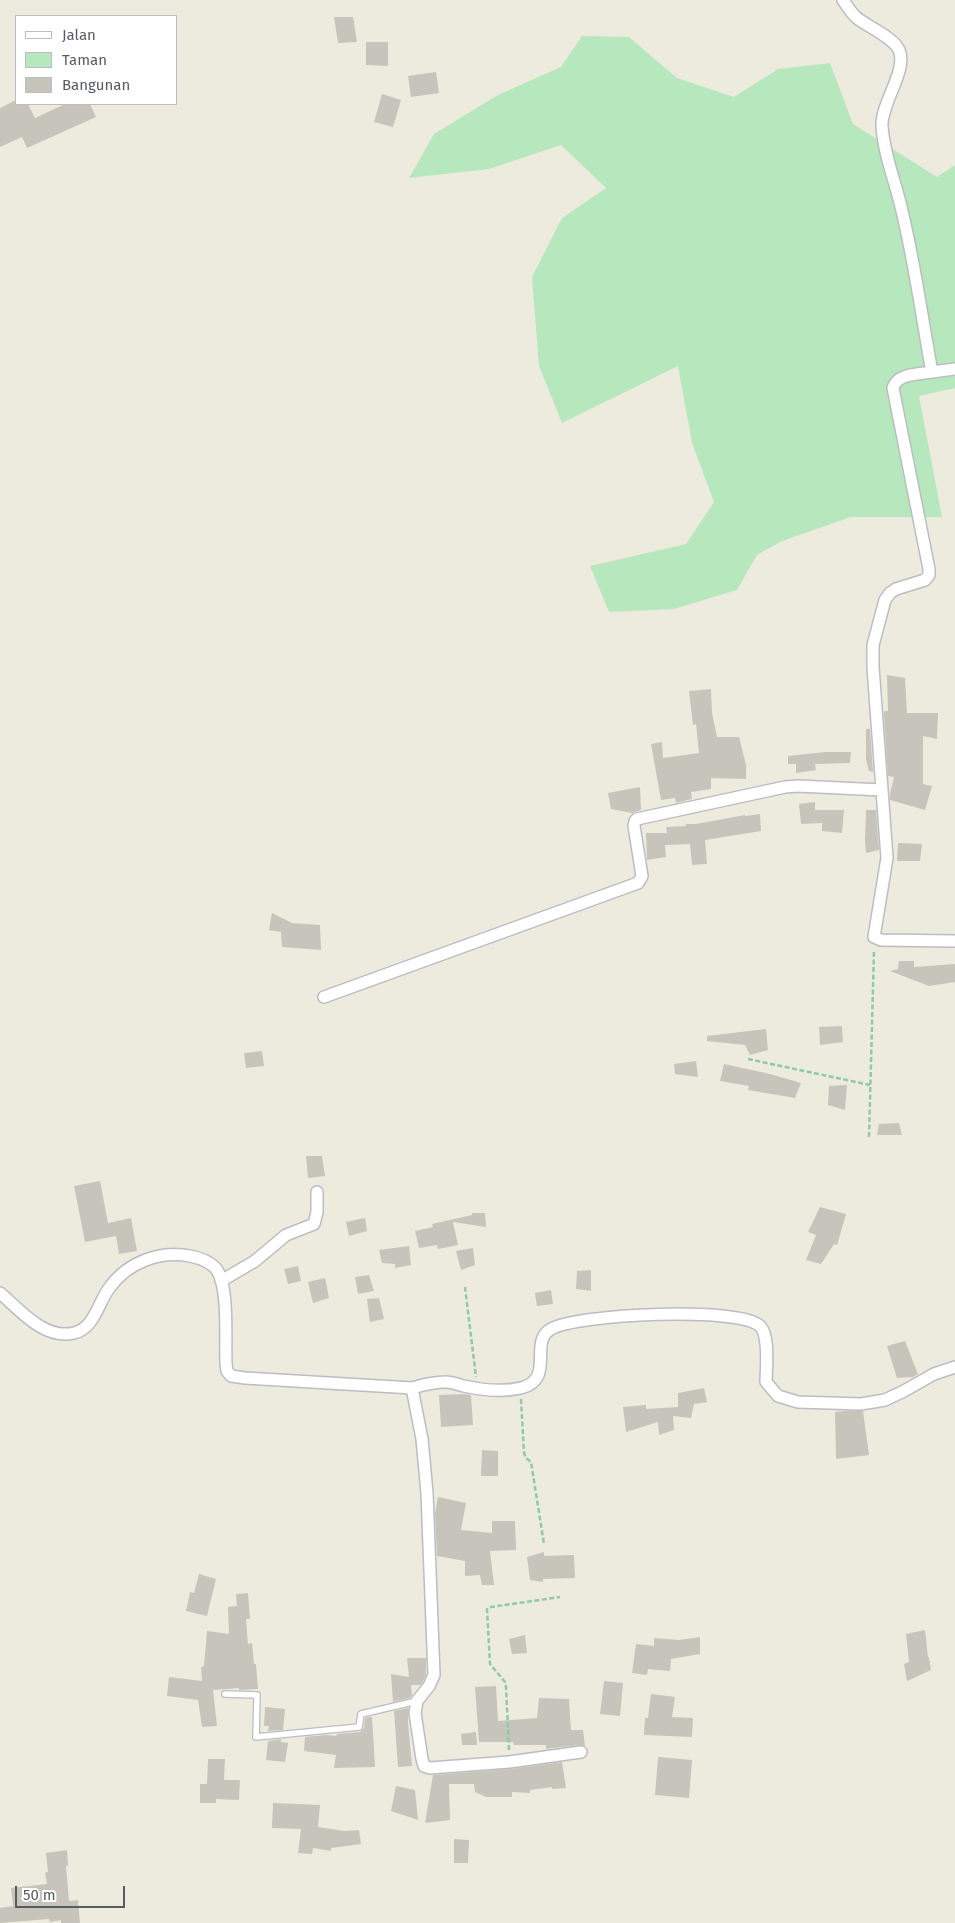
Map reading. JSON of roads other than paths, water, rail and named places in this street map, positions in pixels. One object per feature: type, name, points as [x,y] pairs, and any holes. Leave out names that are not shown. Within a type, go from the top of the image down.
[{"type":"street","points":[[843,0],[854,16],[896,44],[900,51],[899,67],[884,112],[882,125],[892,180],[902,210],[932,372]]},
{"type":"street","points":[[955,369],[899,379],[894,384],[893,388],[929,575],[925,580],[896,589],[890,593],[885,600],[873,645],[887,858],[874,937],[881,940],[955,941]]},
{"type":"street","points":[[324,996],[638,883],[642,876],[634,826],[637,819],[785,787],[882,790]]},
{"type":"street","points":[[221,1280],[255,1261],[286,1235],[314,1224],[317,1212],[317,1192]]},
{"type":"street","points":[[0,1293],[40,1327],[51,1332],[67,1334],[81,1330],[89,1325],[110,1286],[127,1268],[143,1260],[159,1256],[181,1254],[200,1258],[216,1269],[224,1292],[227,1371],[231,1376],[245,1378],[412,1388],[446,1382],[489,1390],[522,1388],[537,1378],[540,1369],[541,1342],[550,1330],[570,1323],[637,1314],[686,1314],[729,1318],[749,1320],[760,1326],[765,1336],[766,1345],[766,1382],[778,1396],[798,1402],[861,1404],[885,1400],[934,1374],[955,1367]]},
{"type":"street","points":[[412,1388],[422,1440],[427,1493],[434,1676],[417,1701],[414,1713],[424,1766],[430,1768],[509,1762],[581,1752]]},
{"type":"lane","points":[[225,1694],[257,1695],[256,1737],[359,1727],[361,1714],[417,1701]]}]
